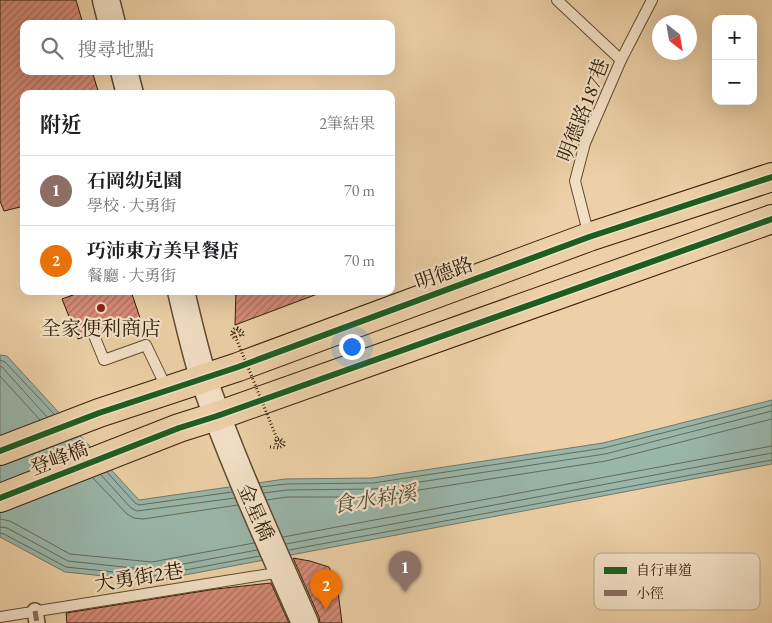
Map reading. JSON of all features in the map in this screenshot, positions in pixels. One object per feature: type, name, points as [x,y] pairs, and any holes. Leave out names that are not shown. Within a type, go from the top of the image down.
[{"type":"main road","name":"明德路","points":[[99,413],[238,366],[590,237],[772,177]]},
{"type":"main road","points":[[217,416],[772,219]]},
{"type":"main road","name":"登峰橋","points":[[0,451],[99,413]]},
{"type":"main road","name":"登峰橋","points":[[0,498],[179,428],[217,416]]},
{"type":"street","points":[[106,0],[111,20]]},
{"type":"street","points":[[125,75],[129,90]]},
{"type":"street","name":"金星橋","points":[[182,295],[204,378],[217,416],[235,464],[305,623]]},
{"type":"lane","points":[[558,0],[621,60]]},
{"type":"lane","name":"明德路187巷","points":[[590,237],[575,181],[585,143],[621,60],[652,0]]},
{"type":"lane","points":[[93,334],[104,360],[146,345],[167,390]]},
{"type":"lane","name":"大勇街2巷","points":[[0,617],[36,617],[280,566]]},
{"type":"path","points":[[234,340],[244,336],[244,333],[238,328],[231,332],[232,336],[234,338],[240,335],[239,331],[236,330],[234,333],[278,441],[282,443],[276,445],[275,441],[278,439],[284,441],[284,445],[279,448],[270,448]]},
{"type":"water","name":"食水嵙溪","points":[[0,355],[7,356],[139,500],[285,479],[372,478],[603,443],[772,400],[772,464],[153,581],[65,572],[0,537]]},
{"type":"building","points":[[0,0],[76,0],[82,20],[20,20],[20,75],[93,75],[98,90],[20,90],[20,207],[4,211],[0,201]]},
{"type":"building","points":[[73,295],[132,295],[140,318],[100,331],[97,327],[91,327],[87,329],[87,336],[78,339],[62,299]]},
{"type":"building","points":[[236,295],[315,295],[235,325]]},
{"type":"building","points":[[293,558],[329,567],[337,584],[342,623],[320,623]]},
{"type":"building","points":[[271,583],[289,623],[67,623],[66,613],[216,589]]},
{"type":"marked path","points":[[35,611],[37,623]]},
{"type":"cycle path","points":[[0,451],[99,413],[238,367],[589,237],[772,177]]},
{"type":"cycle path","points":[[0,498],[179,428],[772,219]]},
{"type":"place","name":"全家便利商店","points":[[101,308]]},
{"type":"place","name":"石岡幼兒園","points":[[405,592]]},
{"type":"place","name":"巧沛東方美早餐店","points":[[326,610]]}]
